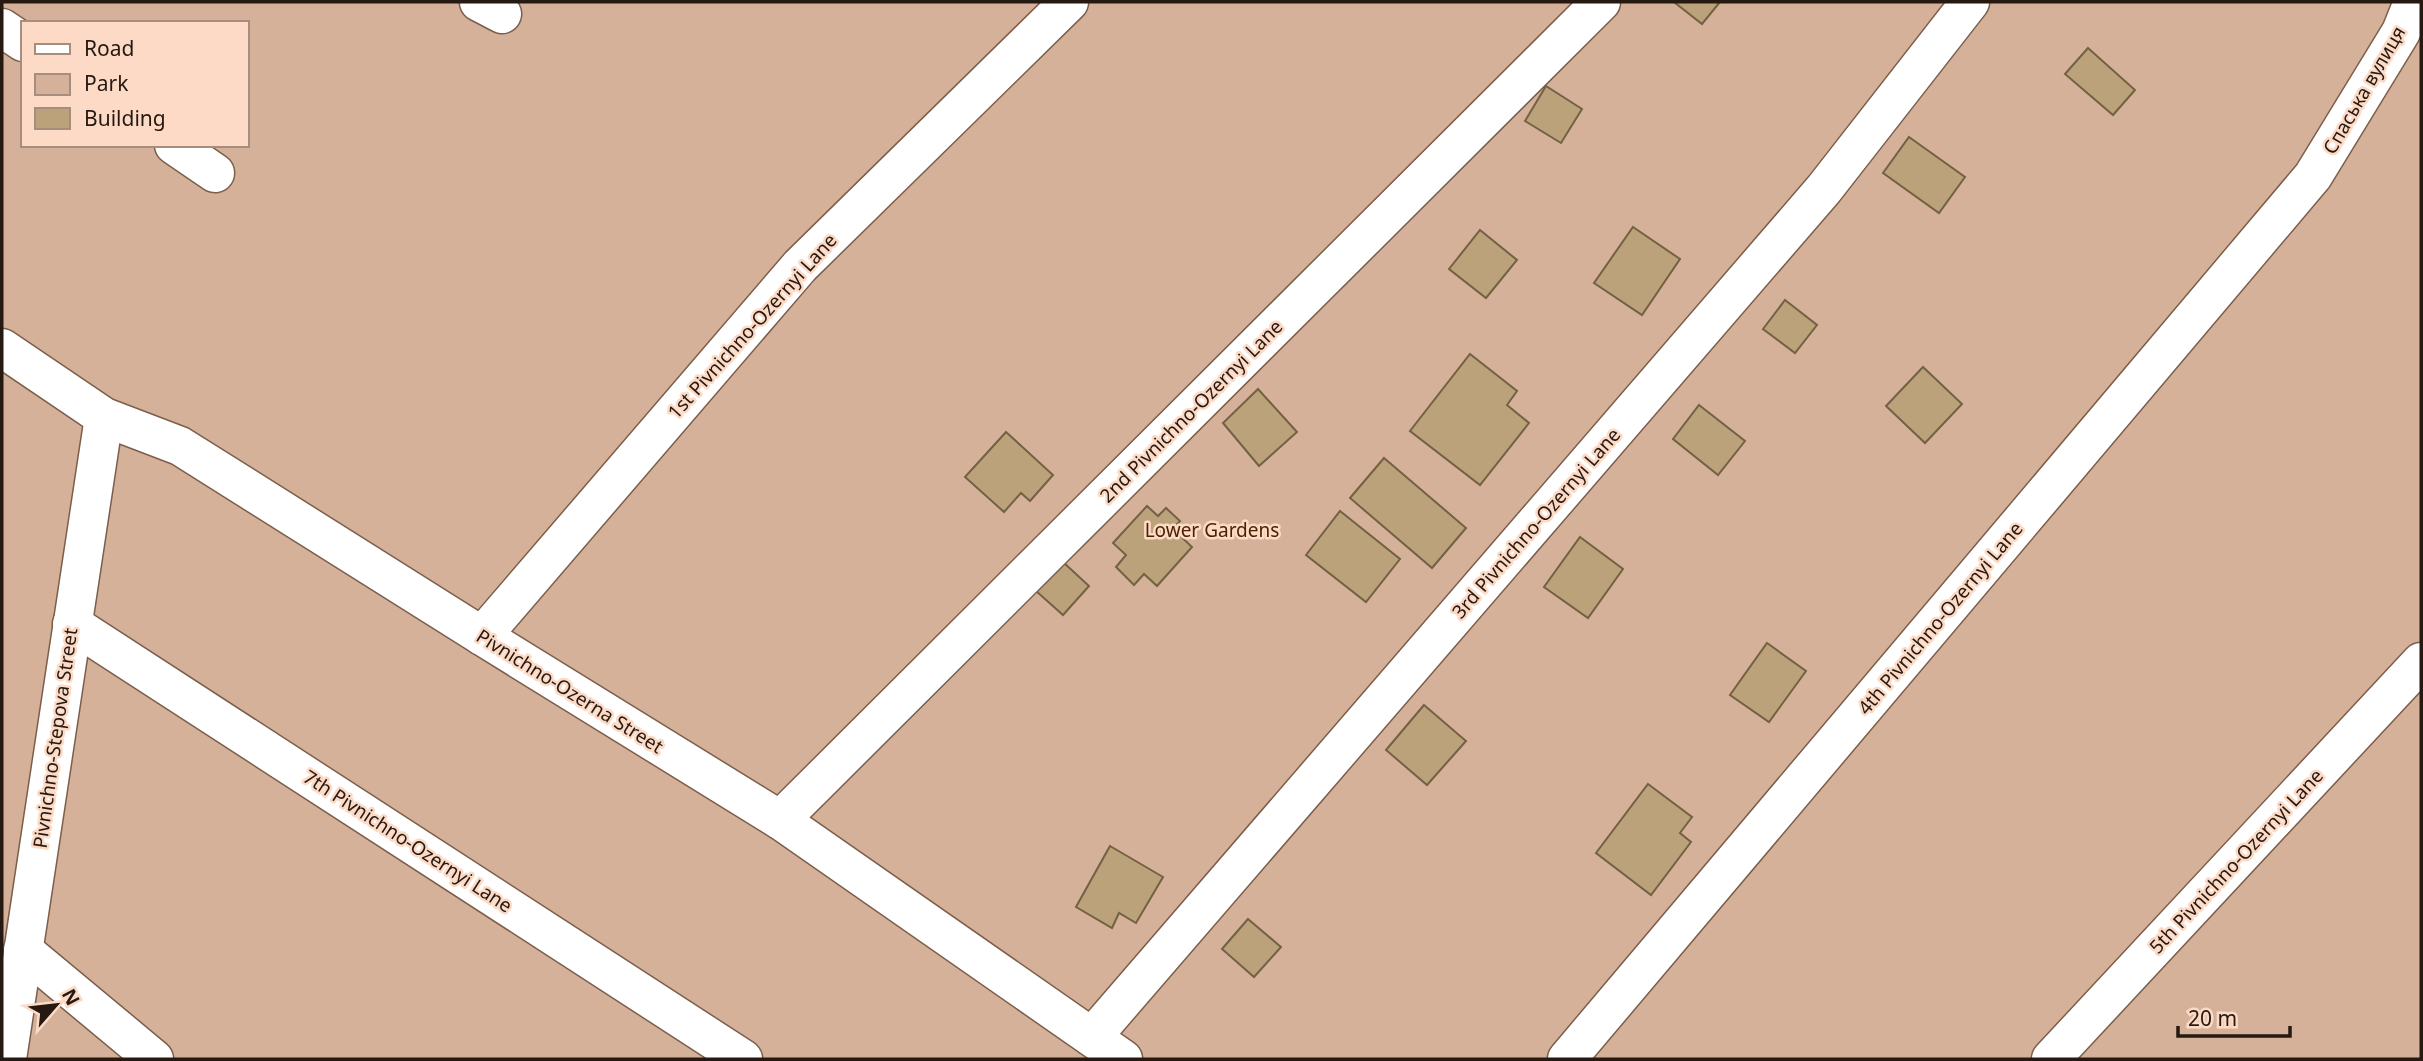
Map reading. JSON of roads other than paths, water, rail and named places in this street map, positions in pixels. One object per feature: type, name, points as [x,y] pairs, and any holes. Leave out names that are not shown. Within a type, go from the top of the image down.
[{"type":"street","name":"1st Pivnichno-Ozernyi Lane","points":[[482,636],[800,267],[1069,2]]},
{"type":"street","name":"2nd Pivnichno-Ozernyi Lane","points":[[780,820],[1601,2]]},
{"type":"street","name":"3rd Pivnichno-Ozernyi Lane","points":[[1093,1037],[1824,189],[1970,2]]},
{"type":"street","name":"Спаська вулиця","points":[[2313,176],[2401,32],[2413,2]]},
{"type":"street","points":[[2,28],[21,41]]},
{"type":"street","points":[[177,147],[215,173]]},
{"type":"street","name":"4th Pivnichno-Ozernyi Lane","points":[[1567,1059],[2313,176]]},
{"type":"street","name":"Pivnichno-Ozerna Street","points":[[2,348],[104,417],[180,446],[780,820],[1124,1059]]},
{"type":"street","name":"Pivnichno-Stepova Street","points":[[7,1059],[104,417]]},
{"type":"street","name":"7th Pivnichno-Ozernyi Lane","points":[[72,624],[743,1059]]},
{"type":"street","name":"5th Pivnichno-Ozernyi Lane","points":[[2051,1059],[2421,662]]},
{"type":"street","points":[[23,950],[154,1059]]},
{"type":"park label","name":"Lower Gardens","points":[[1212,530]]}]
